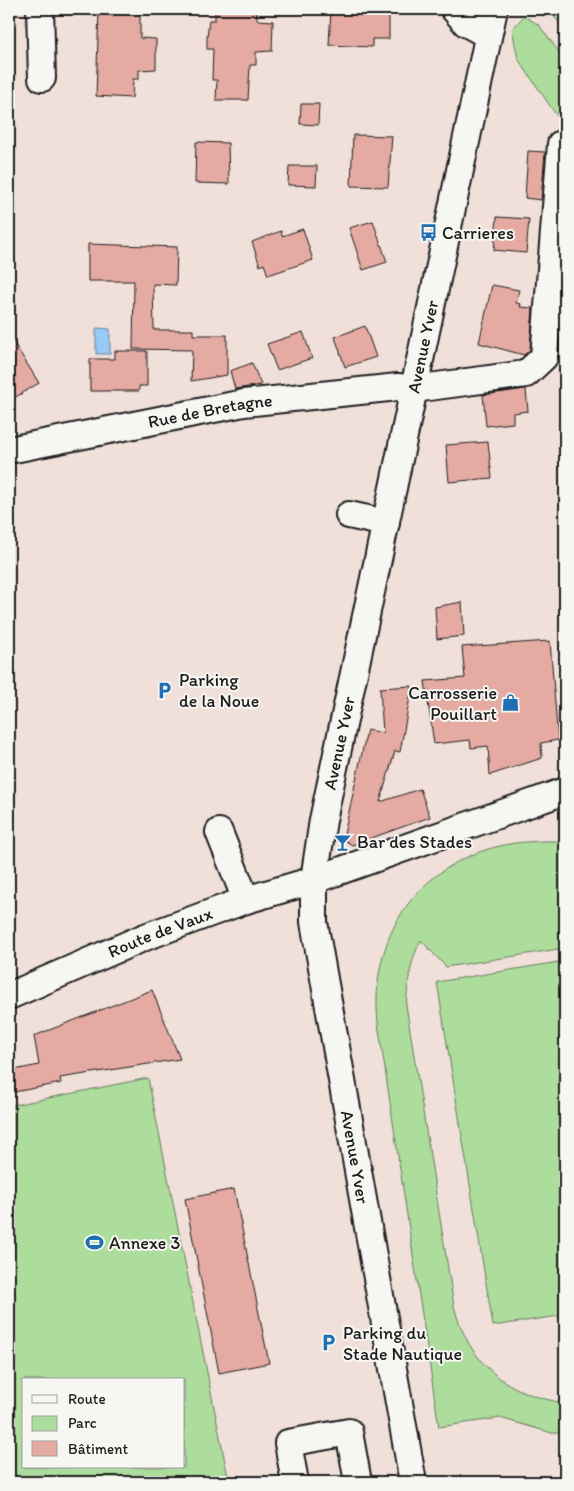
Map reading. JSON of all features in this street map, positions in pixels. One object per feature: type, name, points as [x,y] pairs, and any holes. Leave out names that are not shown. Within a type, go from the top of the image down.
[{"type":"street","points":[[40,9],[42,78]]},
{"type":"street","points":[[454,9],[466,23],[488,35]]},
{"type":"street","name":"Avenue Yver","points":[[413,1482],[314,922],[314,880],[323,820],[494,9]]},
{"type":"street","name":"Rue de Bretagne","points":[[9,450],[244,403],[398,387],[414,389],[526,374],[544,357],[561,144]]},
{"type":"street","points":[[349,515],[386,523]]},
{"type":"street","name":"Route de Vaux","points":[[9,996],[145,937],[246,900],[314,880],[565,791]]},
{"type":"street","points":[[219,832],[246,900]]},
{"type":"street","points":[[295,1482],[288,1443],[349,1432],[358,1482]]},
{"type":"green space","points":[[548,9],[565,9],[565,30]]},
{"type":"green space","points":[[524,16],[539,25],[565,60],[565,125],[518,59],[512,29]]},
{"type":"green space","points":[[542,841],[565,841],[565,948],[446,967],[421,940],[412,964],[406,1005],[454,1306],[461,1326],[469,1344],[480,1360],[493,1373],[508,1384],[525,1392],[544,1399],[565,1403],[565,1433],[552,1433],[500,1418],[439,1427],[378,1023],[377,991],[382,962],[391,934],[405,909],[423,887],[446,869],[473,855],[504,845]]},
{"type":"green space","points":[[565,961],[565,1315],[493,1326],[437,982]]},
{"type":"green space","name":"Annexe 3","points":[[148,1078],[229,1482],[9,1482],[9,1106]]},
{"type":"water","points":[[96,328],[110,329],[110,354],[96,354]]},
{"type":"building","points":[[99,9],[140,9],[140,38],[156,39],[156,69],[139,70],[139,79],[133,79],[132,98],[96,96]]},
{"type":"building","points":[[215,9],[257,9],[257,20],[273,21],[272,51],[256,52],[256,65],[250,65],[248,100],[216,100],[217,80],[212,80],[213,49],[207,49],[209,20],[215,20]]},
{"type":"building","points":[[331,9],[389,9],[389,39],[372,39],[372,47],[329,45]]},
{"type":"building","points":[[301,104],[319,104],[318,125],[300,124]]},
{"type":"building","points":[[353,135],[392,136],[388,187],[351,186]]},
{"type":"building","points":[[196,142],[228,143],[229,184],[195,183]]},
{"type":"building","points":[[528,151],[545,152],[541,200],[525,198]]},
{"type":"building","points":[[289,166],[317,166],[316,186],[288,185]]},
{"type":"building","points":[[497,217],[529,219],[526,253],[494,250]]},
{"type":"building","points":[[373,221],[387,262],[363,270],[349,228]]},
{"type":"building","points":[[303,229],[313,260],[268,275],[264,264],[260,266],[252,242],[281,231],[282,236]]},
{"type":"building","points":[[88,244],[177,247],[176,285],[153,284],[154,330],[193,330],[193,335],[227,335],[227,375],[191,381],[192,350],[133,349],[134,281],[88,281]]},
{"type":"building","points":[[492,285],[519,290],[516,303],[521,304],[520,307],[533,308],[530,350],[524,355],[479,343]]},
{"type":"building","points":[[365,326],[376,357],[345,367],[335,337]]},
{"type":"building","points":[[303,332],[312,358],[277,370],[267,344]]},
{"type":"building","points":[[9,335],[39,383],[9,401]]},
{"type":"building","points":[[115,351],[147,351],[147,386],[139,386],[139,391],[90,391],[90,359],[115,359]]},
{"type":"building","points":[[252,363],[261,385],[235,389],[230,371]]},
{"type":"building","points":[[526,389],[528,411],[513,413],[513,423],[486,426],[483,395]]},
{"type":"building","points":[[488,442],[492,478],[449,482],[446,445]]},
{"type":"building","points":[[462,602],[464,636],[437,639],[435,607]]},
{"type":"building","name":"Carrosserie Pouillart","points":[[550,641],[558,740],[541,743],[542,758],[490,775],[488,746],[471,748],[470,740],[434,744],[425,681],[465,678],[462,647]]},
{"type":"building","points":[[412,686],[400,752],[395,751],[380,802],[420,789],[430,817],[352,845],[343,839],[367,730],[383,733],[380,688]]},
{"type":"building","points":[[152,990],[180,1059],[60,1078],[61,1083],[9,1093],[9,1071],[39,1065],[34,1036]]},
{"type":"building","points":[[234,1189],[269,1363],[219,1373],[185,1199]]},
{"type":"place","name":"Carrieres","points":[[428,233]]},
{"type":"place","name":"Parking de la Noue","points":[[165,690]]},
{"type":"place","name":"Carrosserie Pouillart","points":[[511,703]]},
{"type":"place","name":"Bar des Stades","points":[[343,842]]},
{"type":"place","name":"Annexe 3","points":[[95,1243]]},
{"type":"place","name":"Parking du Stade Nautique","points":[[329,1343]]}]
